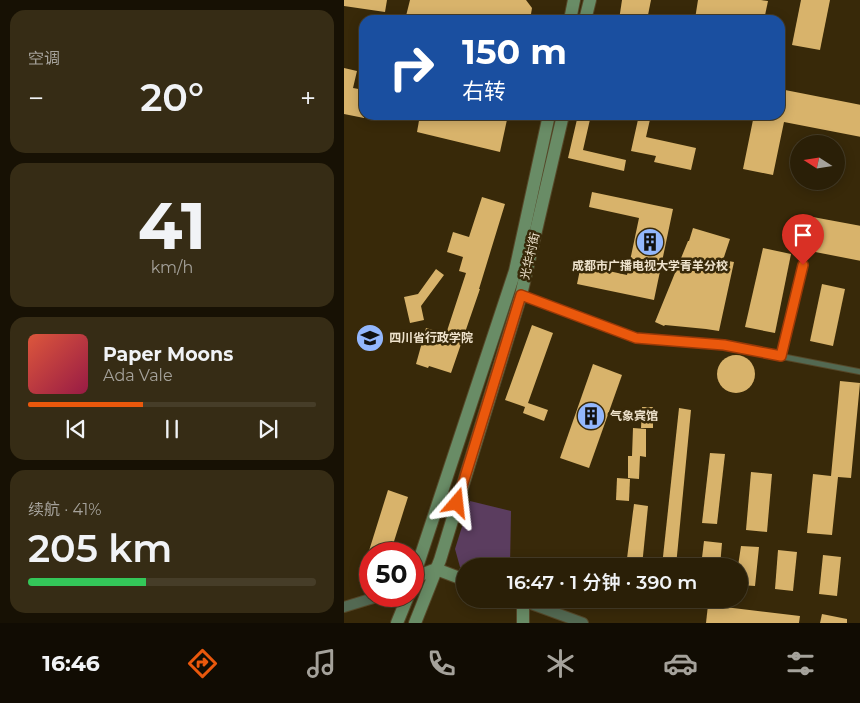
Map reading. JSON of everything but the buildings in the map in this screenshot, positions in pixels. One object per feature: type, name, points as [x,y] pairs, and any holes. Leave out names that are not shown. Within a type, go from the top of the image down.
[{"type":"main road","points":[[571,15],[574,0]]},
{"type":"main road","points":[[586,15],[590,0]]},
{"type":"main road","name":"光华村街","points":[[424,545],[515,271],[548,120]]},
{"type":"main road","name":"光华村街","points":[[415,623],[436,568],[521,295],[562,120]]},
{"type":"main road","points":[[424,573],[436,568],[456,576]]},
{"type":"main road","points":[[396,623],[403,607]]},
{"type":"main road","points":[[520,608],[523,623]]},
{"type":"street","points":[[344,607],[359,602]]},
{"type":"street","points":[[541,608],[583,623]]},
{"type":"lane","points":[[781,356],[803,265]]},
{"type":"lane","points":[[508,290],[636,338],[724,345],[860,372]]},
{"type":"shaded area","points":[[470,501],[511,511],[510,558],[458,558],[455,549]]},
{"type":"place","name":"成都市广播电视大学青羊分校","points":[[650,242]]},
{"type":"place","name":"四川省行政学院","points":[[370,338]]},
{"type":"place","name":"气象宾馆","points":[[591,416]]},
{"type":"route","points":[[457,503],[521,295],[636,338],[724,345],[781,356],[803,265]]}]
